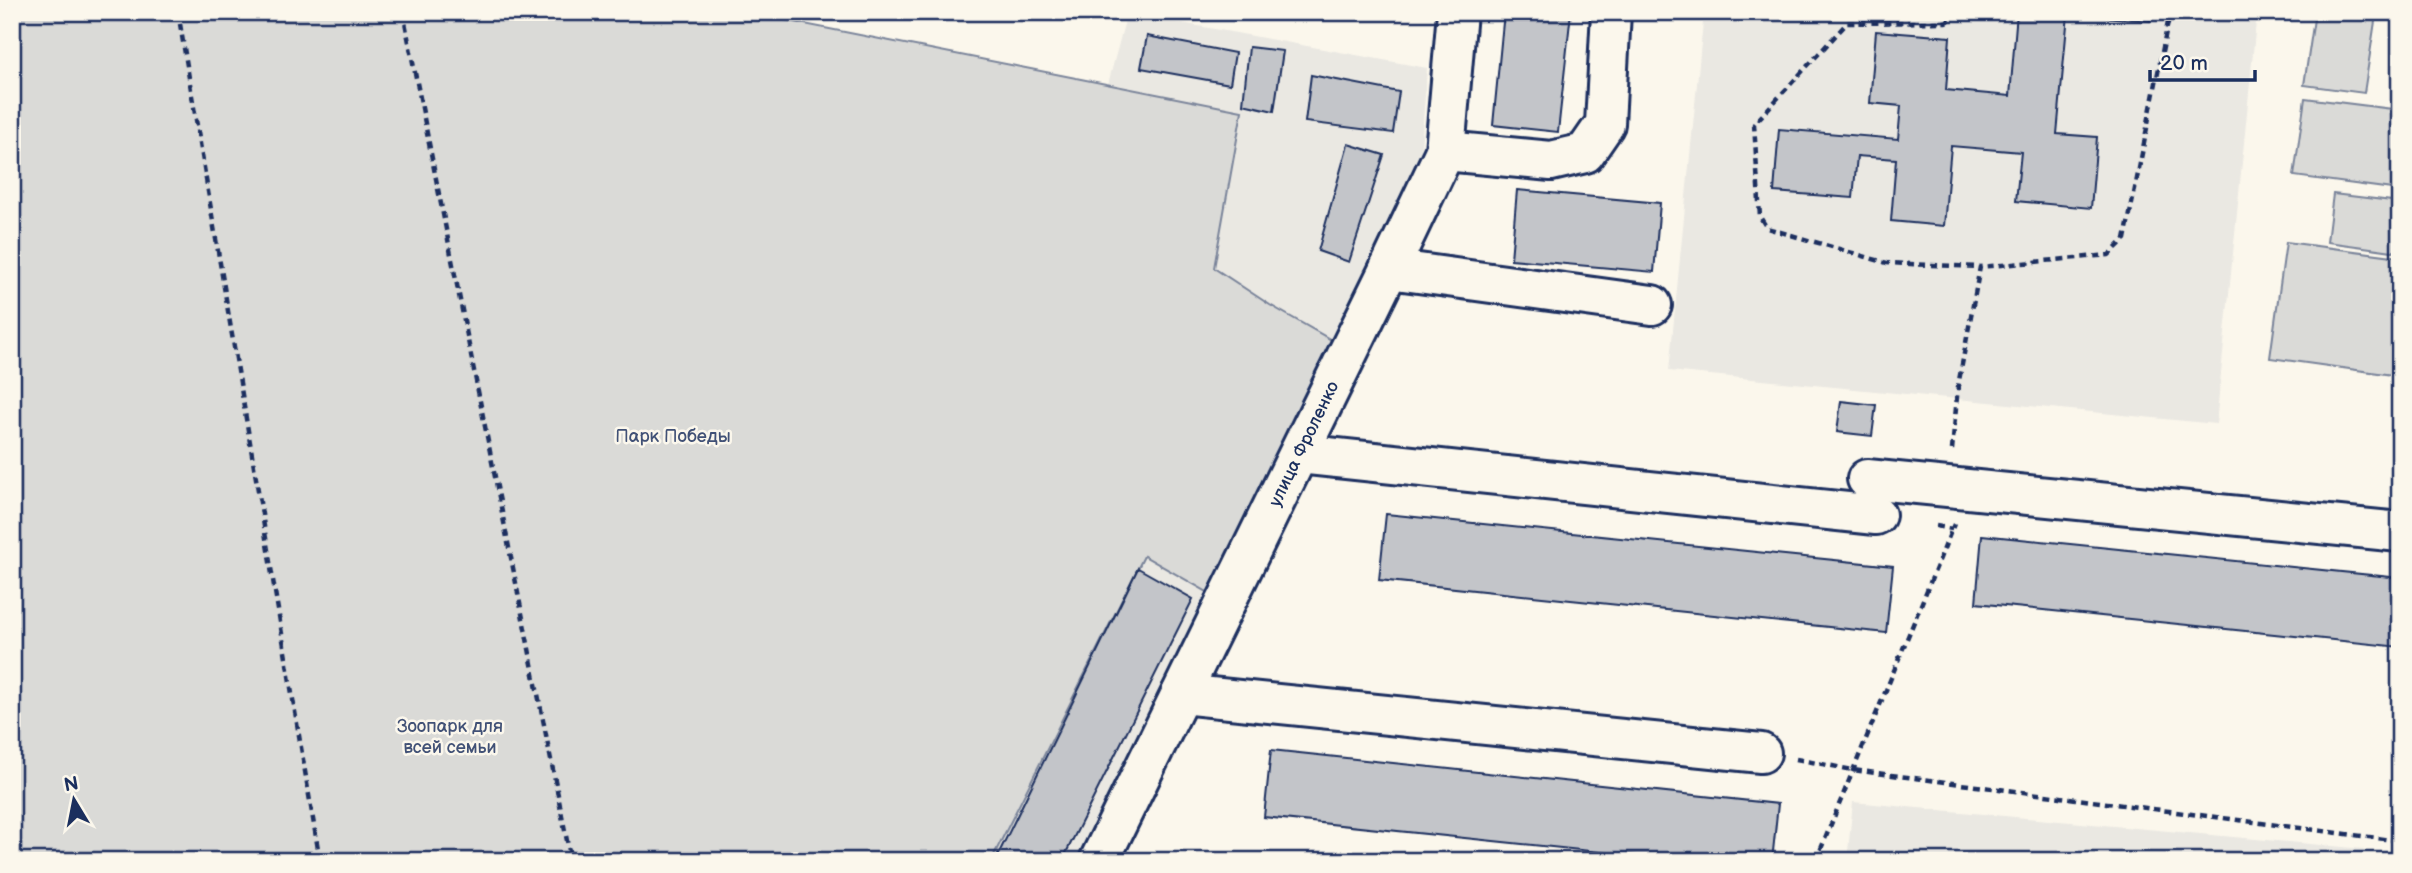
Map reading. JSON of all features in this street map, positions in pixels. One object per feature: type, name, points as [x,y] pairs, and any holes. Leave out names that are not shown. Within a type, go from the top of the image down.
[{"type":"street","name":"улица Фроленко","points":[[1099,861],[1445,151],[1457,12]]},
{"type":"street","points":[[1445,151],[1551,161],[1586,153],[1605,124],[1611,12]]},
{"type":"street","points":[[1389,269],[1652,305]]},
{"type":"street","points":[[1299,454],[1872,497],[1959,487],[2400,532]]},
{"type":"street","points":[[1181,694],[1761,753]]},
{"type":"path","points":[[178,12],[320,861]]},
{"type":"path","points":[[403,12],[572,861]]},
{"type":"path","points":[[1959,12],[1946,22],[1847,23],[1754,124],[1760,217],[1766,228],[1887,263],[1980,267],[2109,255],[2125,239],[2170,12]]},
{"type":"path","points":[[1816,861],[1959,487],[1958,386],[1980,267]]},
{"type":"path","points":[[1761,753],[1853,769],[2400,841]]},
{"type":"shaded area","points":[[1704,12],[2257,12],[2216,424],[1669,371]]},
{"type":"shaded area","points":[[1127,13],[1427,68],[1420,161],[1333,341],[1270,305],[1214,268],[1242,111],[1108,84]]},
{"type":"shaded area","points":[[1144,555],[1211,594],[1083,861],[991,861]]},
{"type":"shaded area","points":[[1853,802],[2364,849],[2363,861],[1847,861]]},
{"type":"green space","name":"Парк Победы","points":[[12,12],[744,12],[1242,111],[1214,268],[1270,305],[1333,341],[1211,594],[1144,556],[991,861],[12,861]]},
{"type":"green space","points":[[2315,12],[2376,15],[2364,93],[2304,85]]},
{"type":"green space","points":[[2305,98],[2400,110],[2400,190],[2294,176]]},
{"type":"green space","points":[[2333,194],[2400,202],[2400,252],[2327,242]]},
{"type":"green space","points":[[2286,242],[2400,257],[2400,376],[2270,358]]},
{"type":"building","points":[[1504,12],[1571,12],[1558,132],[1493,125]]},
{"type":"building","points":[[2017,12],[2151,12],[2150,21],[2068,14],[2057,134],[2097,137],[2091,208],[2016,201],[2021,152],[1951,146],[1944,226],[1891,221],[1896,159],[1857,156],[1853,198],[1774,192],[1779,129],[1898,139],[1901,106],[1870,103],[1876,31],[1950,37],[1946,90],[2010,96]]},
{"type":"building","points":[[1147,36],[1235,53],[1230,84],[1141,68]]},
{"type":"building","points":[[1249,47],[1283,51],[1274,111],[1243,104]]},
{"type":"building","points":[[1311,75],[1399,92],[1393,133],[1305,122]]},
{"type":"building","points":[[1348,144],[1384,155],[1349,262],[1318,251]]},
{"type":"building","points":[[1517,190],[1660,203],[1654,272],[1511,259]]},
{"type":"building","points":[[1841,401],[1876,405],[1872,436],[1837,432]]},
{"type":"building","points":[[1386,514],[1893,566],[1886,633],[1379,580]]},
{"type":"building","points":[[1982,535],[2400,578],[2400,647],[1976,603]]},
{"type":"building","points":[[1138,568],[1193,599],[1062,861],[995,861]]},
{"type":"building","points":[[1271,750],[1778,804],[1772,861],[1685,861],[1264,817]]},
{"type":"park label","name":"Зоопарк для всей семьи","points":[[450,736]]}]
